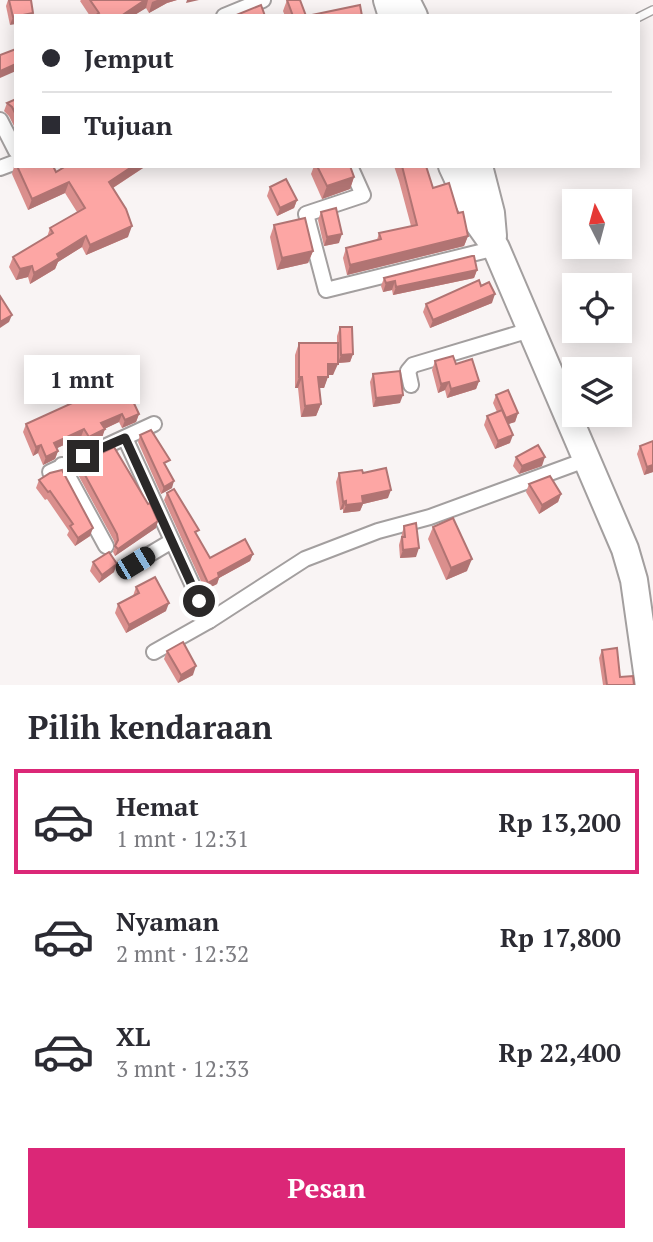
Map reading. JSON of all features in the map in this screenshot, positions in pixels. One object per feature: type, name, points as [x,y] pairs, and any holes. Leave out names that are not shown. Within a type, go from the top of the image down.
[{"type":"highway","points":[[453,168],[479,224],[495,244]]},
{"type":"highway","points":[[480,168],[495,244],[612,515],[634,580],[649,685]]},
{"type":"street","points":[[228,14],[263,0]]},
{"type":"street","points":[[0,120],[14,147]]},
{"type":"street","points":[[351,168],[363,195],[306,214],[326,290],[495,244]]},
{"type":"street","points":[[411,385],[408,372],[414,365],[530,330]]},
{"type":"street","points":[[106,546],[56,469],[154,424]]},
{"type":"street","points":[[125,438],[209,621]]},
{"type":"street","points":[[155,652],[209,621],[305,559],[588,459]]},
{"type":"street","points":[[135,563],[172,541]]},
{"type":"building","points":[[9,0],[31,0],[33,13],[14,14],[13,17]]},
{"type":"building","points":[[90,0],[145,0],[124,14],[99,13]]},
{"type":"building","points":[[287,0],[300,0],[305,14],[292,14]]},
{"type":"building","points":[[261,5],[264,14],[239,14]]},
{"type":"building","points":[[360,5],[362,14],[317,14]]},
{"type":"building","points":[[14,50],[14,65],[0,71],[0,55]]},
{"type":"building","points":[[14,100],[14,111],[12,107],[7,103]]},
{"type":"building","points":[[18,168],[54,168],[56,172],[63,168],[130,168],[109,182],[126,209],[132,226],[90,245],[86,236],[57,254],[59,258],[34,273],[32,266],[20,269],[13,257],[53,233],[50,228],[85,208],[69,182],[32,199]]},
{"type":"building","points":[[318,168],[351,168],[354,177],[327,186]]},
{"type":"building","points":[[403,168],[427,168],[433,188],[449,183],[458,213],[463,212],[468,236],[350,265],[346,248],[381,239],[379,233],[417,225]]},
{"type":"building","points":[[286,179],[297,200],[280,208],[270,187]]},
{"type":"building","points":[[336,208],[342,234],[327,237],[321,212]]},
{"type":"building","points":[[305,218],[313,251],[282,258],[274,225]]},
{"type":"building","points":[[474,256],[477,270],[396,287],[395,281],[386,283],[384,278]]},
{"type":"building","points":[[479,280],[481,286],[489,282],[495,294],[433,320],[426,304]]},
{"type":"building","points":[[0,296],[12,315],[0,322]]},
{"type":"building","points":[[340,327],[352,327],[353,354],[341,355]]},
{"type":"building","points":[[299,343],[338,343],[338,364],[328,364],[328,377],[318,377],[321,404],[305,406],[302,377],[299,377]]},
{"type":"building","points":[[453,356],[456,364],[472,359],[479,381],[451,389],[449,382],[441,384],[435,361]]},
{"type":"building","points":[[400,371],[403,395],[376,398],[373,374]]},
{"type":"building","points":[[124,382],[139,414],[125,420],[122,414],[101,423],[105,429],[89,437],[84,429],[54,443],[58,451],[46,457],[41,445],[36,447],[26,424]]},
{"type":"building","points":[[508,390],[518,413],[506,418],[496,395]]},
{"type":"building","points":[[502,410],[513,435],[498,441],[487,416]]},
{"type":"building","points":[[151,430],[170,460],[164,463],[174,481],[164,487],[140,435]]},
{"type":"building","points":[[653,441],[653,465],[647,467],[640,446]]},
{"type":"building","points":[[538,445],[545,457],[522,466],[516,457]]},
{"type":"building","points":[[114,447],[148,504],[150,503],[158,521],[118,549],[115,546],[117,534],[79,464]]},
{"type":"building","points":[[386,468],[391,490],[362,496],[363,503],[346,505],[346,501],[343,502],[339,473],[362,470],[363,473]]},
{"type":"building","points":[[62,470],[93,528],[78,538],[70,526],[73,524],[39,480]]},
{"type":"building","points":[[550,476],[561,494],[542,505],[529,484]]},
{"type":"building","points":[[174,489],[199,530],[195,532],[210,558],[245,539],[253,554],[218,573],[219,577],[208,583],[167,493]]},
{"type":"building","points":[[453,518],[472,559],[451,568],[433,527]]},
{"type":"building","points":[[416,523],[419,548],[403,550],[404,526]]},
{"type":"building","points":[[109,552],[117,564],[102,575],[93,562]]},
{"type":"building","points":[[155,577],[169,603],[129,625],[118,604],[139,593],[136,587]]},
{"type":"building","points":[[183,642],[196,666],[181,675],[167,651]]},
{"type":"building","points":[[617,648],[620,677],[633,676],[634,685],[607,685],[602,650]]},
{"type":"route","points":[[83,456],[125,438],[199,601]]}]
